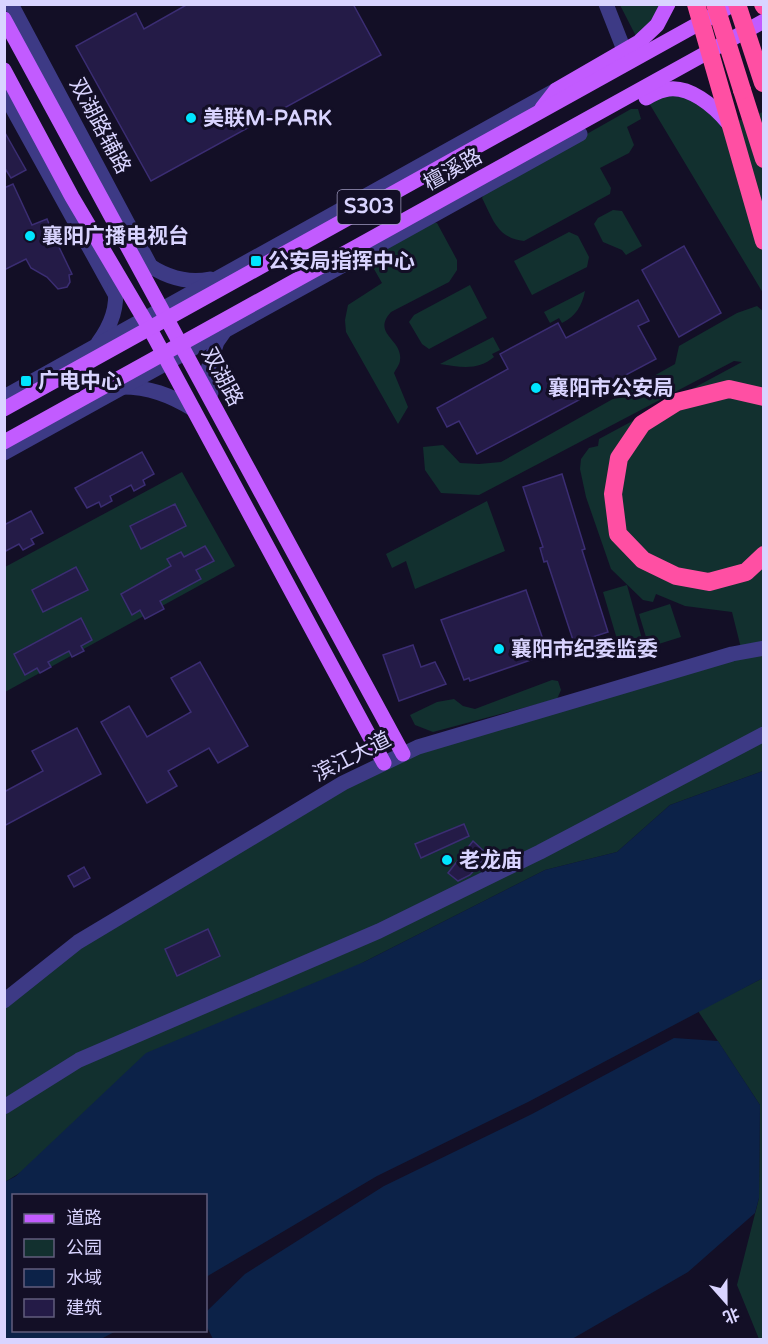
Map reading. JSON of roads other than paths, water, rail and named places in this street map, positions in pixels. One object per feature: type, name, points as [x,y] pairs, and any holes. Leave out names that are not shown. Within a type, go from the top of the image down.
[{"type":"highway","points":[[696,4],[764,241]]},
{"type":"highway","points":[[715,4],[764,159]]},
{"type":"highway","points":[[736,4],[764,86]]},
{"type":"highway","points":[[764,397],[729,389],[677,402],[642,424],[619,458],[613,495],[618,534],[643,560],[676,576],[709,582],[746,572],[764,555]]},
{"type":"main road","points":[[538,113],[556,90],[627,57],[639,42],[657,26],[668,4]]},
{"type":"main road","name":"檀溪路","points":[[4,409],[164,314],[538,113],[627,57],[736,4]]},
{"type":"main road","name":"双湖路","points":[[4,19],[403,754]]},
{"type":"main road","name":"檀溪路","points":[[4,442],[183,349],[234,315],[764,21]]},
{"type":"main road","name":"双湖路","points":[[4,69],[72,197],[166,358],[384,764]]},
{"type":"main road","points":[[551,140],[580,134],[665,89],[681,90],[697,97],[716,109],[729,124]]},
{"type":"street","name":"双湖路辅路","points":[[11,4],[151,267]]},
{"type":"street","points":[[606,4],[627,57]]},
{"type":"street","points":[[164,314],[222,276],[556,90]]},
{"type":"street","points":[[4,93],[116,296]]},
{"type":"street","points":[[183,349],[225,330],[580,134]]},
{"type":"street","points":[[130,251],[151,267],[171,277],[195,282],[222,276]]},
{"type":"street","points":[[96,346],[105,333],[113,314],[116,296],[111,264]]},
{"type":"street","points":[[216,410],[206,375],[217,342],[234,315]]},
{"type":"street","points":[[4,397],[96,346],[147,324]]},
{"type":"street","points":[[4,453],[122,387],[166,358]]},
{"type":"street","points":[[122,387],[154,390],[172,396],[193,409]]},
{"type":"street","name":"滨江大道","points":[[4,1001],[78,942],[343,783],[418,747],[732,654],[764,648]]},
{"type":"street","points":[[4,1107],[79,1060],[379,931],[540,852],[764,734]]},
{"type":"water","points":[[763,771],[763,978],[528,1102],[377,1176],[207,1276],[207,1194],[12,1194],[12,1332],[114,1332],[101,1339],[5,1339],[5,1182],[16,1176],[146,1053],[364,962],[545,870],[617,852],[670,805]]},
{"type":"water","points":[[674,1038],[718,1041],[760,1105],[759,1198],[755,1213],[688,1272],[572,1339],[213,1339],[207,1327],[207,1311],[245,1274],[384,1186],[532,1114]]},
{"type":"place","name":"美联M-PARK","points":[[191,118]]},
{"type":"place","name":"襄阳广播电视台","points":[[30,236]]},
{"type":"place","name":"公安局指挥中心","points":[[256,261]]},
{"type":"place","name":"广电中心","points":[[26,381]]},
{"type":"place","name":"襄阳市公安局","points":[[536,388]]},
{"type":"place","name":"襄阳市纪委监委","points":[[499,649]]},
{"type":"place","name":"老龙庙","points":[[447,860]]}]
